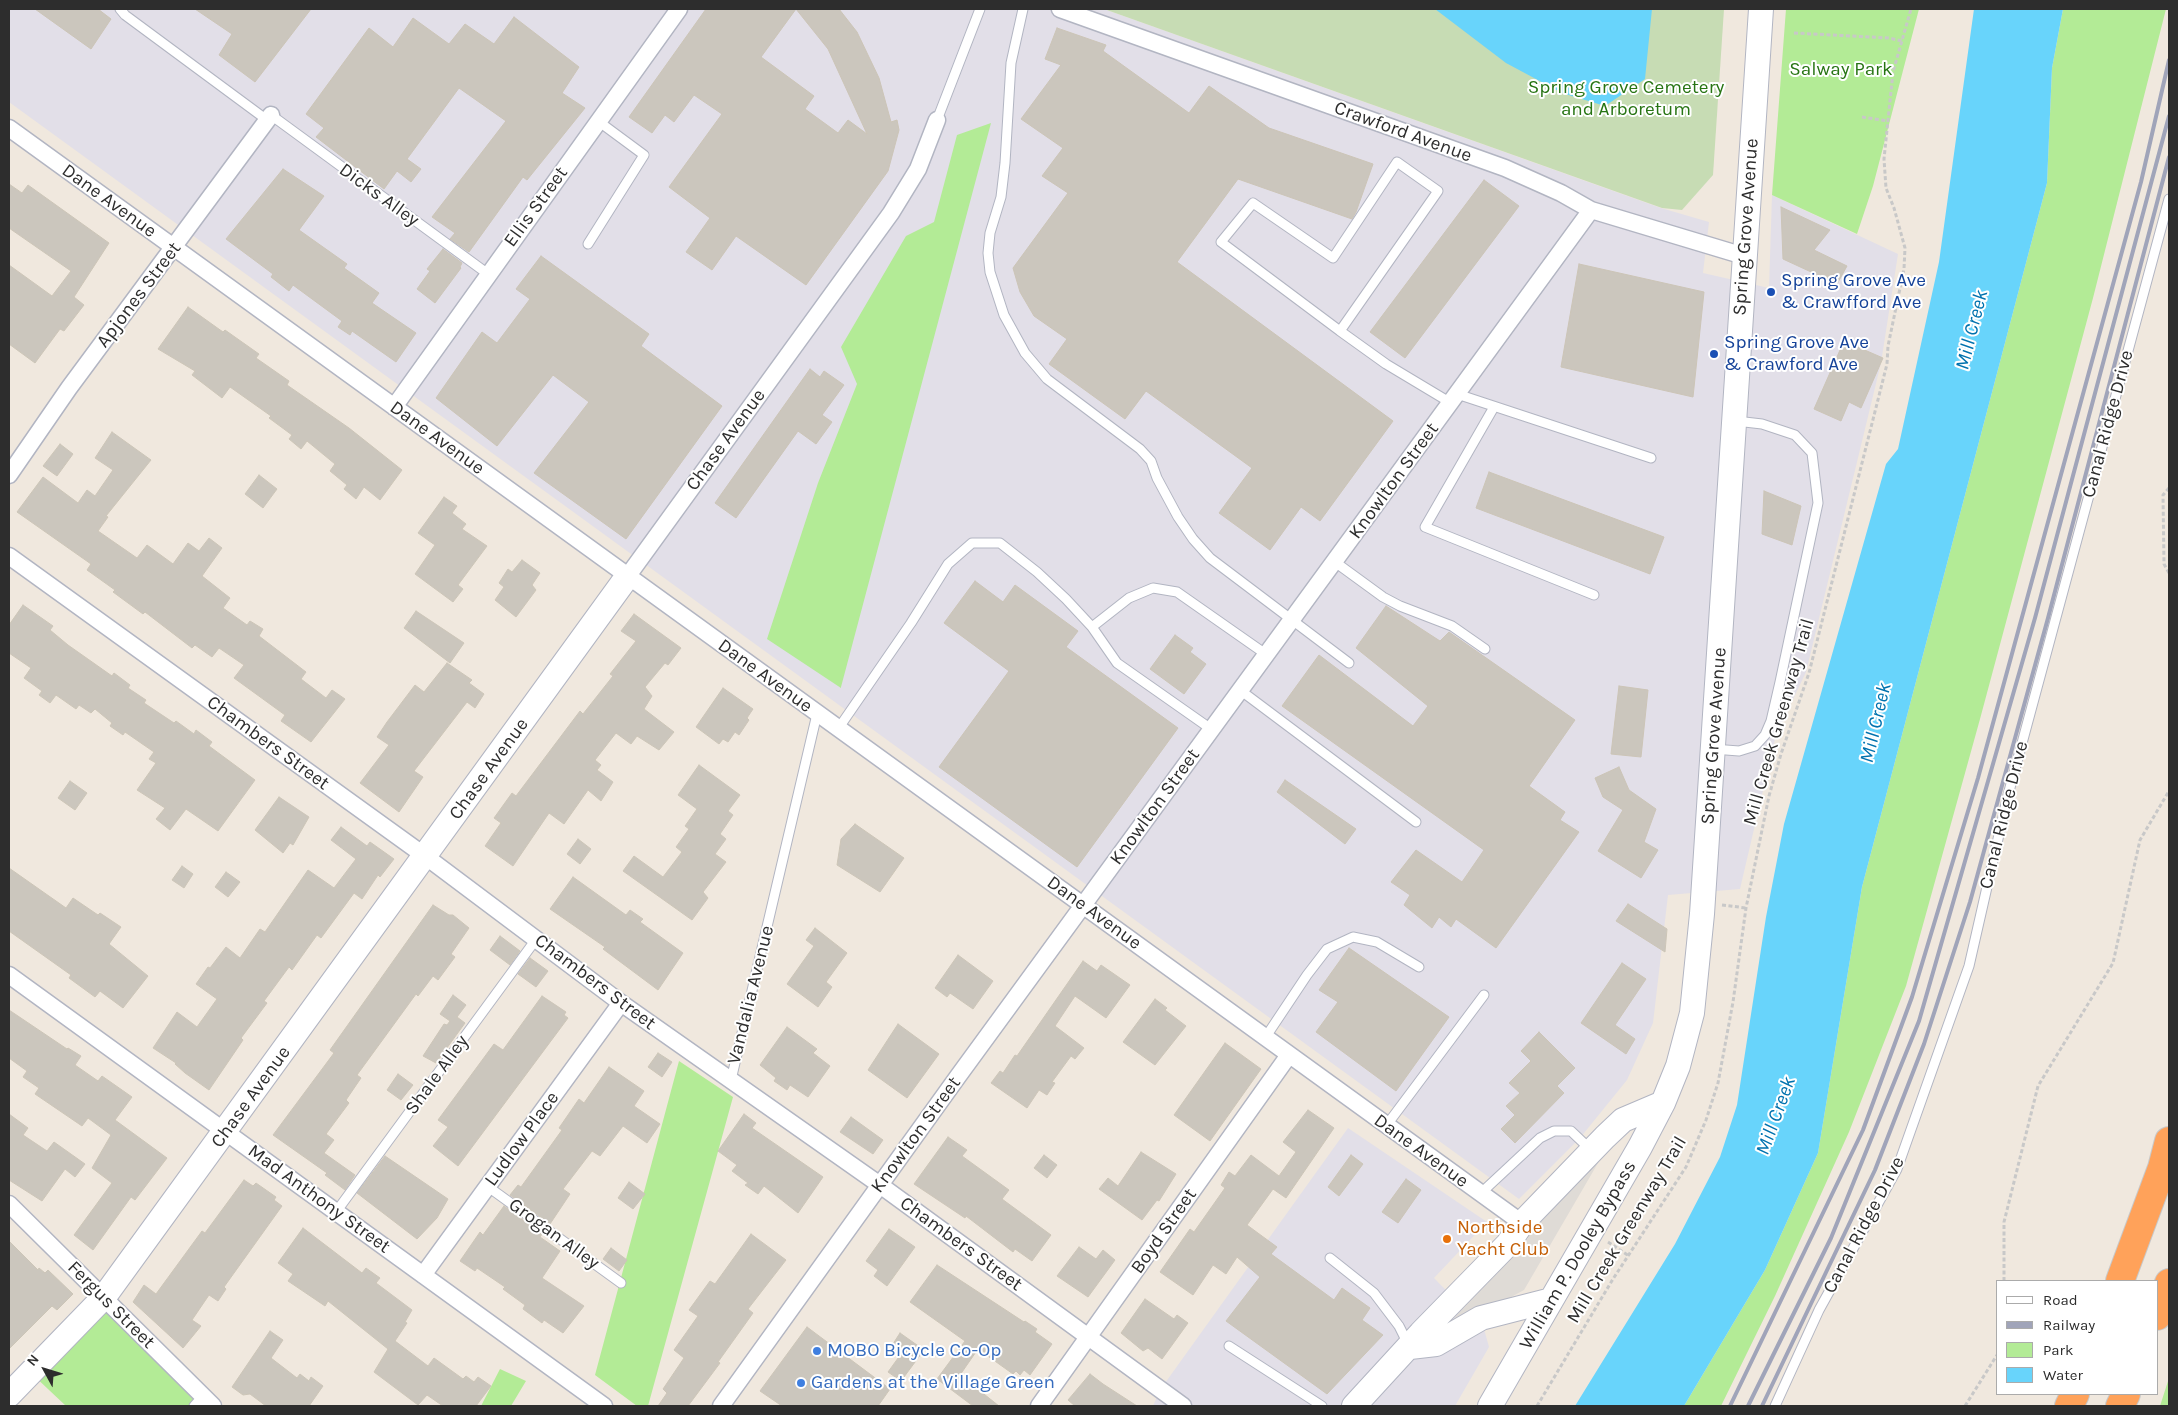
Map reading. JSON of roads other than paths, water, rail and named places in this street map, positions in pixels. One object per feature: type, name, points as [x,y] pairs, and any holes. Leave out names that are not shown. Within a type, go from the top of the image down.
[{"type":"highway","points":[[2120,1280],[2162,1168],[2169,1141]]},
{"type":"highway","points":[[2158,1313],[2169,1283]]},
{"type":"street","name":"Ellis Street","points":[[394,407],[679,9]]},
{"type":"street","name":"Crawford Avenue","points":[[1060,9],[1505,168],[1561,193],[1591,210],[1744,256]]},
{"type":"street","name":"Spring Grove Avenue","points":[[1663,1103],[1686,1040],[1696,990],[1761,9]]},
{"type":"street","name":"Apjones Street","points":[[9,475],[69,388],[269,118]]},
{"type":"street","name":"Chase Avenue","points":[[9,1395],[104,1296],[226,1132],[891,212],[918,169],[937,120]]},
{"type":"street","name":"Dane Avenue","points":[[9,128],[1522,1223]]},
{"type":"street","name":"Knowlton Street","points":[[721,1406],[1211,729],[1591,210]]},
{"type":"street","name":"Chambers Street","points":[[9,556],[425,856],[537,938],[621,1003],[880,1185],[1183,1406]]},
{"type":"street","name":"Mad Anthony Street","points":[[9,974],[604,1406]]},
{"type":"street","name":"Ludlow Place","points":[[423,1275],[621,1003]]},
{"type":"street","name":"Boyd Street","points":[[1039,1406],[1289,1055]]},
{"type":"street","points":[[1354,1406],[1508,1244],[1522,1223],[1623,1120],[1663,1103]]},
{"type":"street","name":"William P. Dooley Bypass","points":[[1490,1406],[1663,1103]]},
{"type":"street","name":"Fergus Street","points":[[12,1213],[104,1296],[203,1403]]},
{"type":"street","points":[[1410,1346],[1436,1344],[1481,1318],[1551,1300]]},
{"type":"lane","name":"Dicks Alley","points":[[120,9],[125,15],[488,274]]},
{"type":"lane","points":[[937,120],[980,9]]},
{"type":"lane","points":[[1023,9],[1011,63],[1005,163],[1000,197],[990,234],[988,253],[990,272],[1004,315],[1025,353],[1047,379],[1140,449],[1151,461],[1157,478],[1178,517],[1193,539],[1210,558],[1349,663]]},
{"type":"lane","points":[[588,244],[644,155],[598,121]]},
{"type":"lane","points":[[1340,331],[1438,191],[1397,162],[1333,258],[1253,203],[1221,242],[1340,331],[1386,364],[1454,398],[1494,407],[1651,458]]},
{"type":"lane","name":"Canal Ridge Drive","points":[[1774,1406],[1819,1310],[1898,1169],[1969,966],[2008,794],[2169,199]]},
{"type":"lane","points":[[1494,407],[1425,527],[1594,595]]},
{"type":"lane","points":[[1713,749],[1739,751],[1755,746],[1765,735],[1771,721],[1818,503],[1812,453],[1796,435],[1762,424],[1735,420]]},
{"type":"lane","points":[[838,729],[915,617],[948,564],[972,543],[1000,543],[1037,572],[1092,626],[1117,663],[1211,729]]},
{"type":"lane","points":[[1335,562],[1383,597],[1452,626],[1485,649]]},
{"type":"lane","points":[[1092,626],[1129,598],[1153,588],[1176,592],[1267,655]]},
{"type":"lane","points":[[1240,690],[1416,822]]},
{"type":"lane","name":"Vandalia Avenue","points":[[731,1080],[817,714]]},
{"type":"lane","points":[[1265,1038],[1307,975],[1328,950],[1353,937],[1377,942],[1419,968]]},
{"type":"lane","name":"Shale Alley","points":[[336,1212],[537,938]]},
{"type":"lane","points":[[1386,1126],[1484,995]]},
{"type":"lane","points":[[1480,1194],[1540,1138],[1554,1131],[1571,1131],[1592,1151]]},
{"type":"lane","name":"Grogan Alley","points":[[487,1186],[621,1283]]},
{"type":"lane","points":[[1330,1258],[1374,1293],[1399,1326],[1410,1346]]},
{"type":"lane","points":[[1229,1346],[1322,1406]]},
{"type":"water","points":[[1435,9],[1652,9],[1645,79],[1605,106],[1562,93],[1506,63]]},
{"type":"water","name":"Mill Creek","points":[[1974,9],[2063,9],[2052,68],[2047,183],[1862,887],[1818,1153],[1765,1270],[1684,1406],[1575,1406],[1675,1244],[1720,1157],[1737,1105],[1766,917],[1784,824],[1886,464],[1898,449],[1939,262]]},
{"type":"railway","points":[[1730,1406],[1863,1130],[1912,997],[1978,778],[2141,182],[2169,60]]},
{"type":"railway","points":[[1748,1406],[1831,1238],[1919,1021],[2035,618],[2169,116]]},
{"type":"railway","points":[[1762,1406],[1875,1170],[1924,1044],[1970,902],[2048,618],[2169,157]]},
{"type":"place","name":"Spring Grove Ave & Crawfford Ave","points":[[1771,292]]},
{"type":"place","name":"Spring Grove Ave & Crawford Ave","points":[[1714,354]]},
{"type":"place","name":"Northside Yacht Club","points":[[1447,1239]]},
{"type":"place","name":"MOBO Bicycle Co-Op","points":[[817,1351]]},
{"type":"place","name":"Gardens at the Village Green","points":[[801,1383]]},
{"type":"park label","name":"Salway Park","points":[[1841,70]]},
{"type":"park label","name":"Spring Grove Cemetery and Arboretum","points":[[1626,99]]}]
